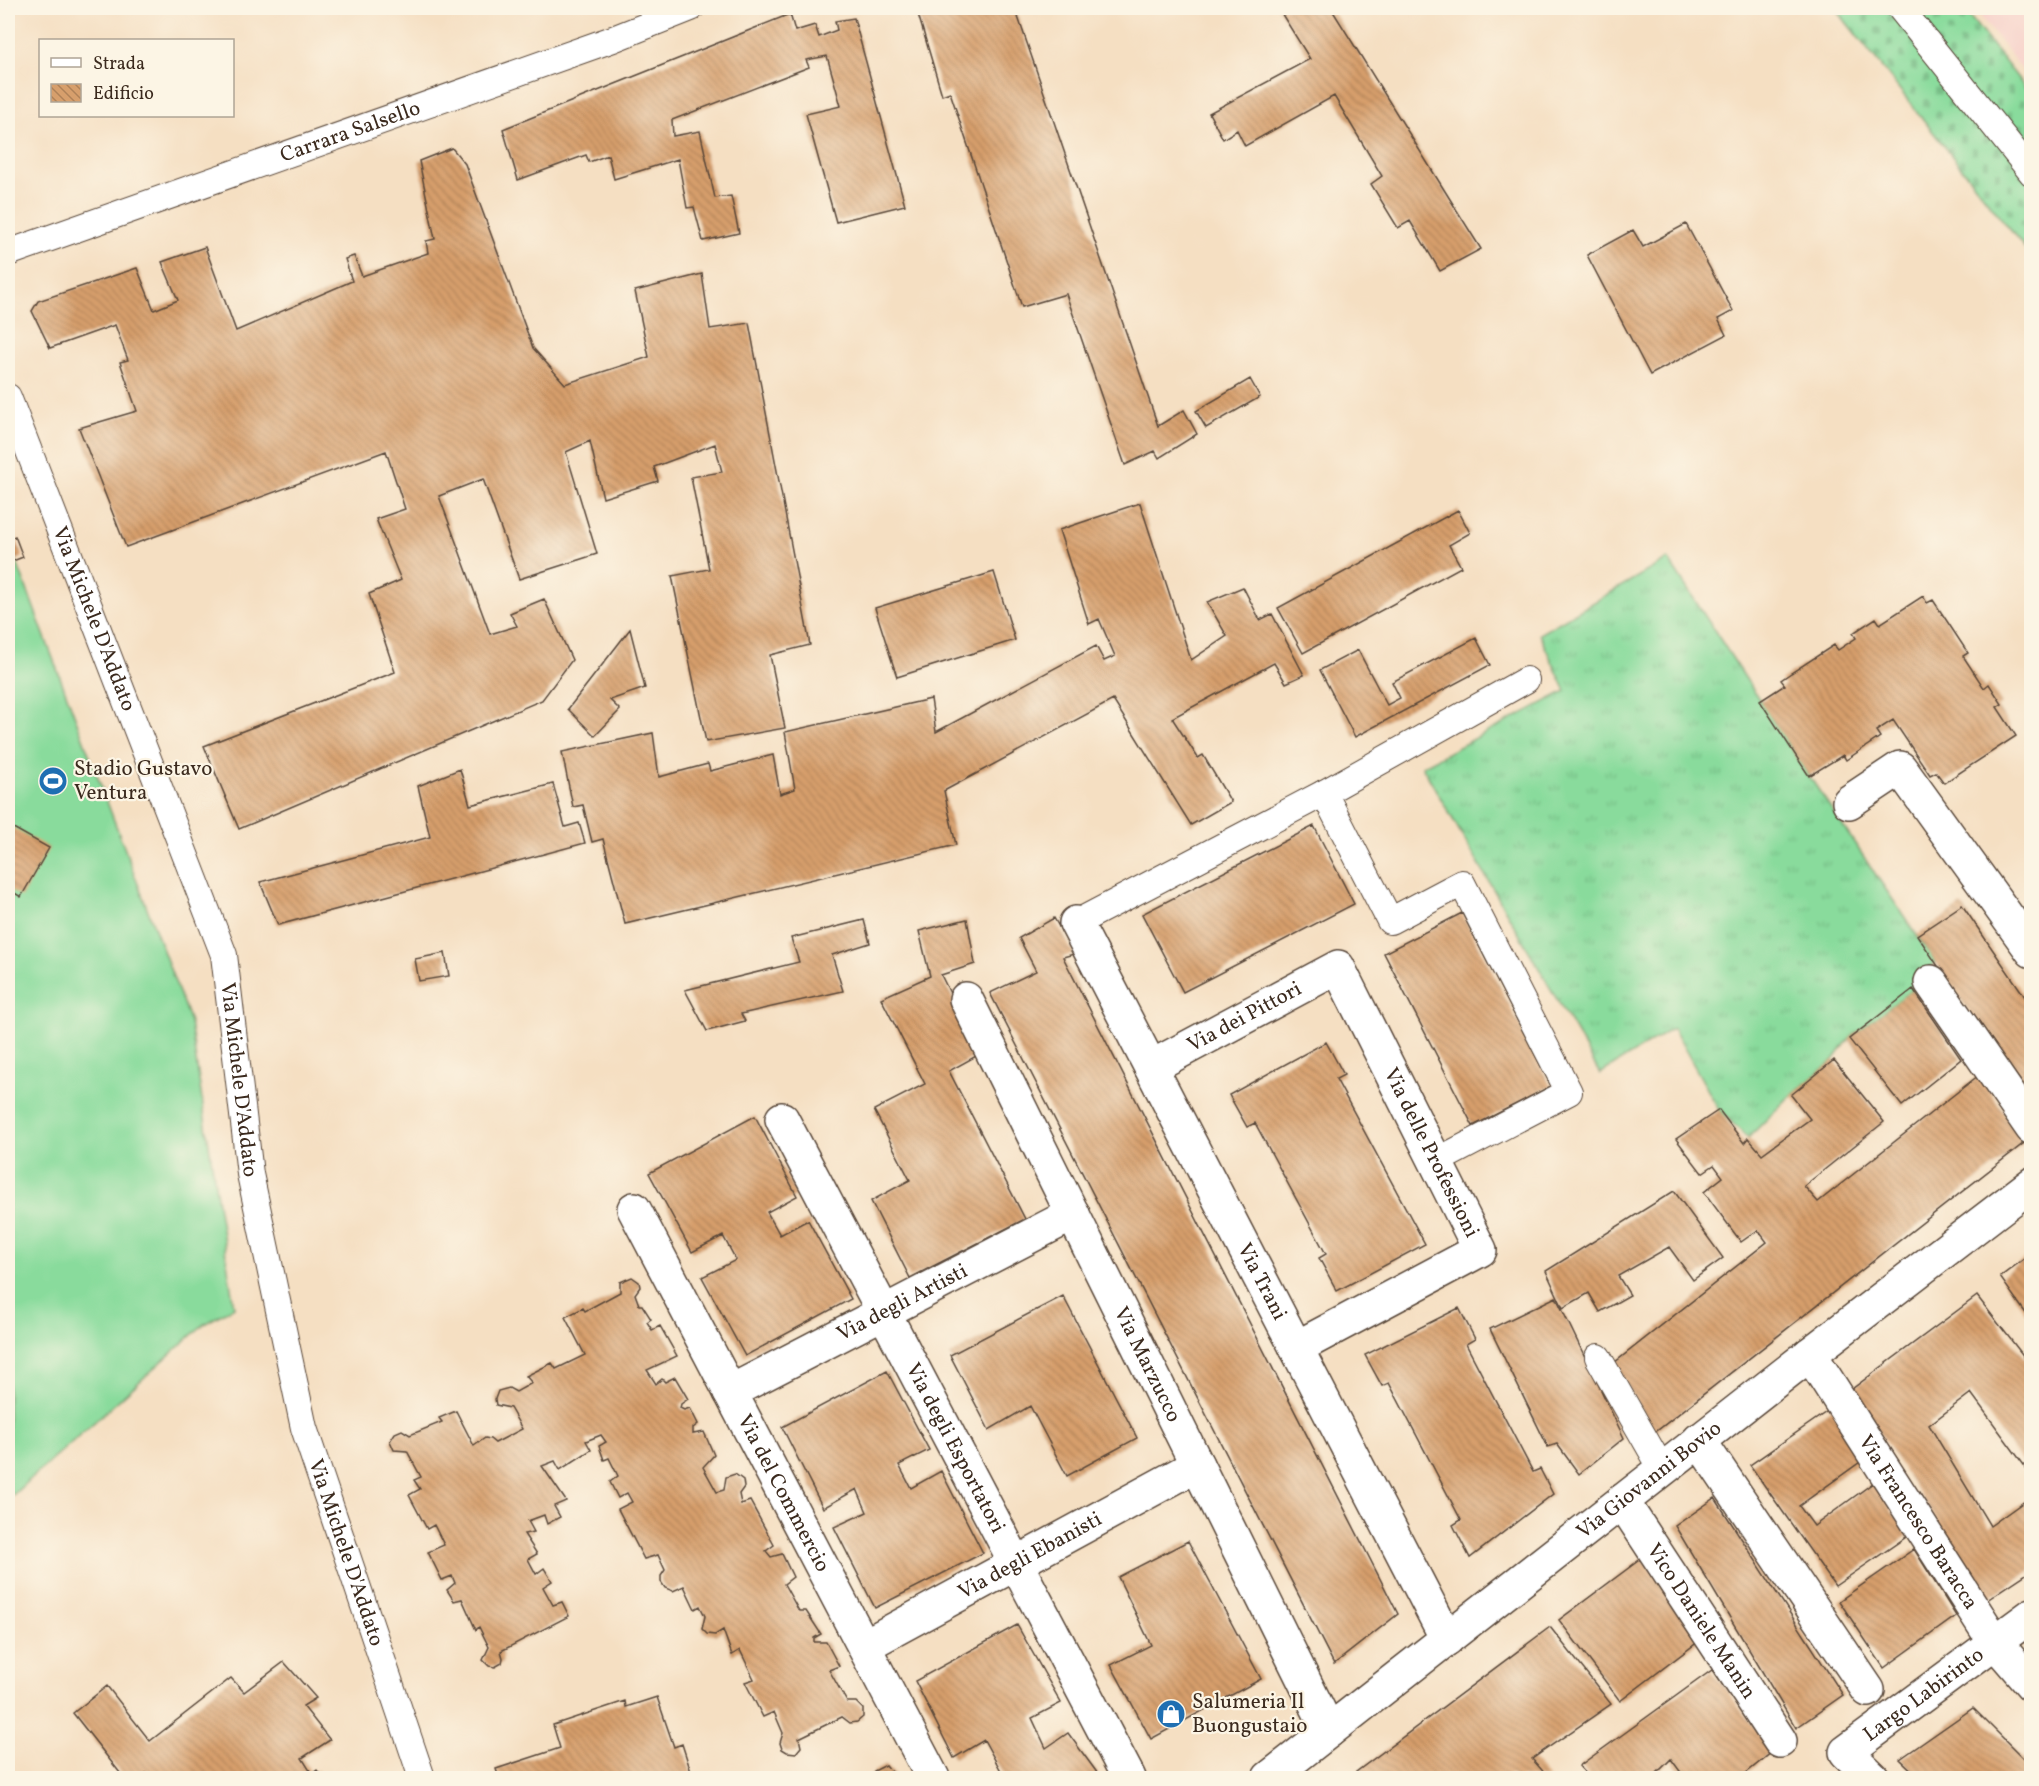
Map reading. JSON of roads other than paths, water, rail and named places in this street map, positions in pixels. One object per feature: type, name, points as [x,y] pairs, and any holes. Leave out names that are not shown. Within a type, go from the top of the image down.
[{"type":"street","points":[[1849,802],[1900,768],[2031,951]]},
{"type":"street","name":"Via Trani","points":[[1076,922],[1447,1639]]},
{"type":"street","name":"Via delle Professioni","points":[[1296,1348],[1480,1250],[1338,967]]},
{"type":"street","name":"Via dei Pittori","points":[[1151,1067],[1338,967]]},
{"type":"street","points":[[1931,982],[2031,1128]]},
{"type":"street","name":"Via Marzucco","points":[[966,999],[1329,1731]]},
{"type":"street","name":"Via degli Esportatori","points":[[782,1119],[1129,1779]]},
{"type":"street","name":"Via Giovanni Bovio","points":[[1269,1779],[1699,1440],[2031,1184]]},
{"type":"street","name":"Via del Commercio","points":[[634,1209],[933,1779]]},
{"type":"street","name":"Via degli Artisti","points":[[730,1392],[1073,1214]]},
{"type":"street","name":"Via Francesco Baracca","points":[[1810,1354],[1994,1641],[2031,1685]]},
{"type":"street","points":[[1699,1440],[1868,1690]]},
{"type":"street","name":"Via degli Ebanisti","points":[[864,1646],[1197,1465]]},
{"type":"street","name":"Vico Daniele Manin","points":[[1622,1501],[1780,1741]]},
{"type":"street","name":"Largo Labirinto","points":[[1873,1779],[1846,1752],[2031,1615]]},
{"type":"lane","name":"Carrara Salsello","points":[[8,253],[614,39],[691,8]]},
{"type":"lane","points":[[1900,8],[2031,173]]},
{"type":"lane","name":"Via Michele D'Addato","points":[[8,397],[224,955],[250,1174],[304,1428],[422,1779]]},
{"type":"lane","points":[[1076,922],[1324,793],[1526,680]]},
{"type":"lane","points":[[1324,793],[1390,921],[1462,884],[1569,1092],[1436,1162]]},
{"type":"lane","points":[[1598,1357],[1662,1469]]},
{"type":"place","name":"Stadio Gustavo Ventura","points":[[53,781]]},
{"type":"place","name":"Salumeria Il Buongustaio","points":[[1171,1714]]}]
